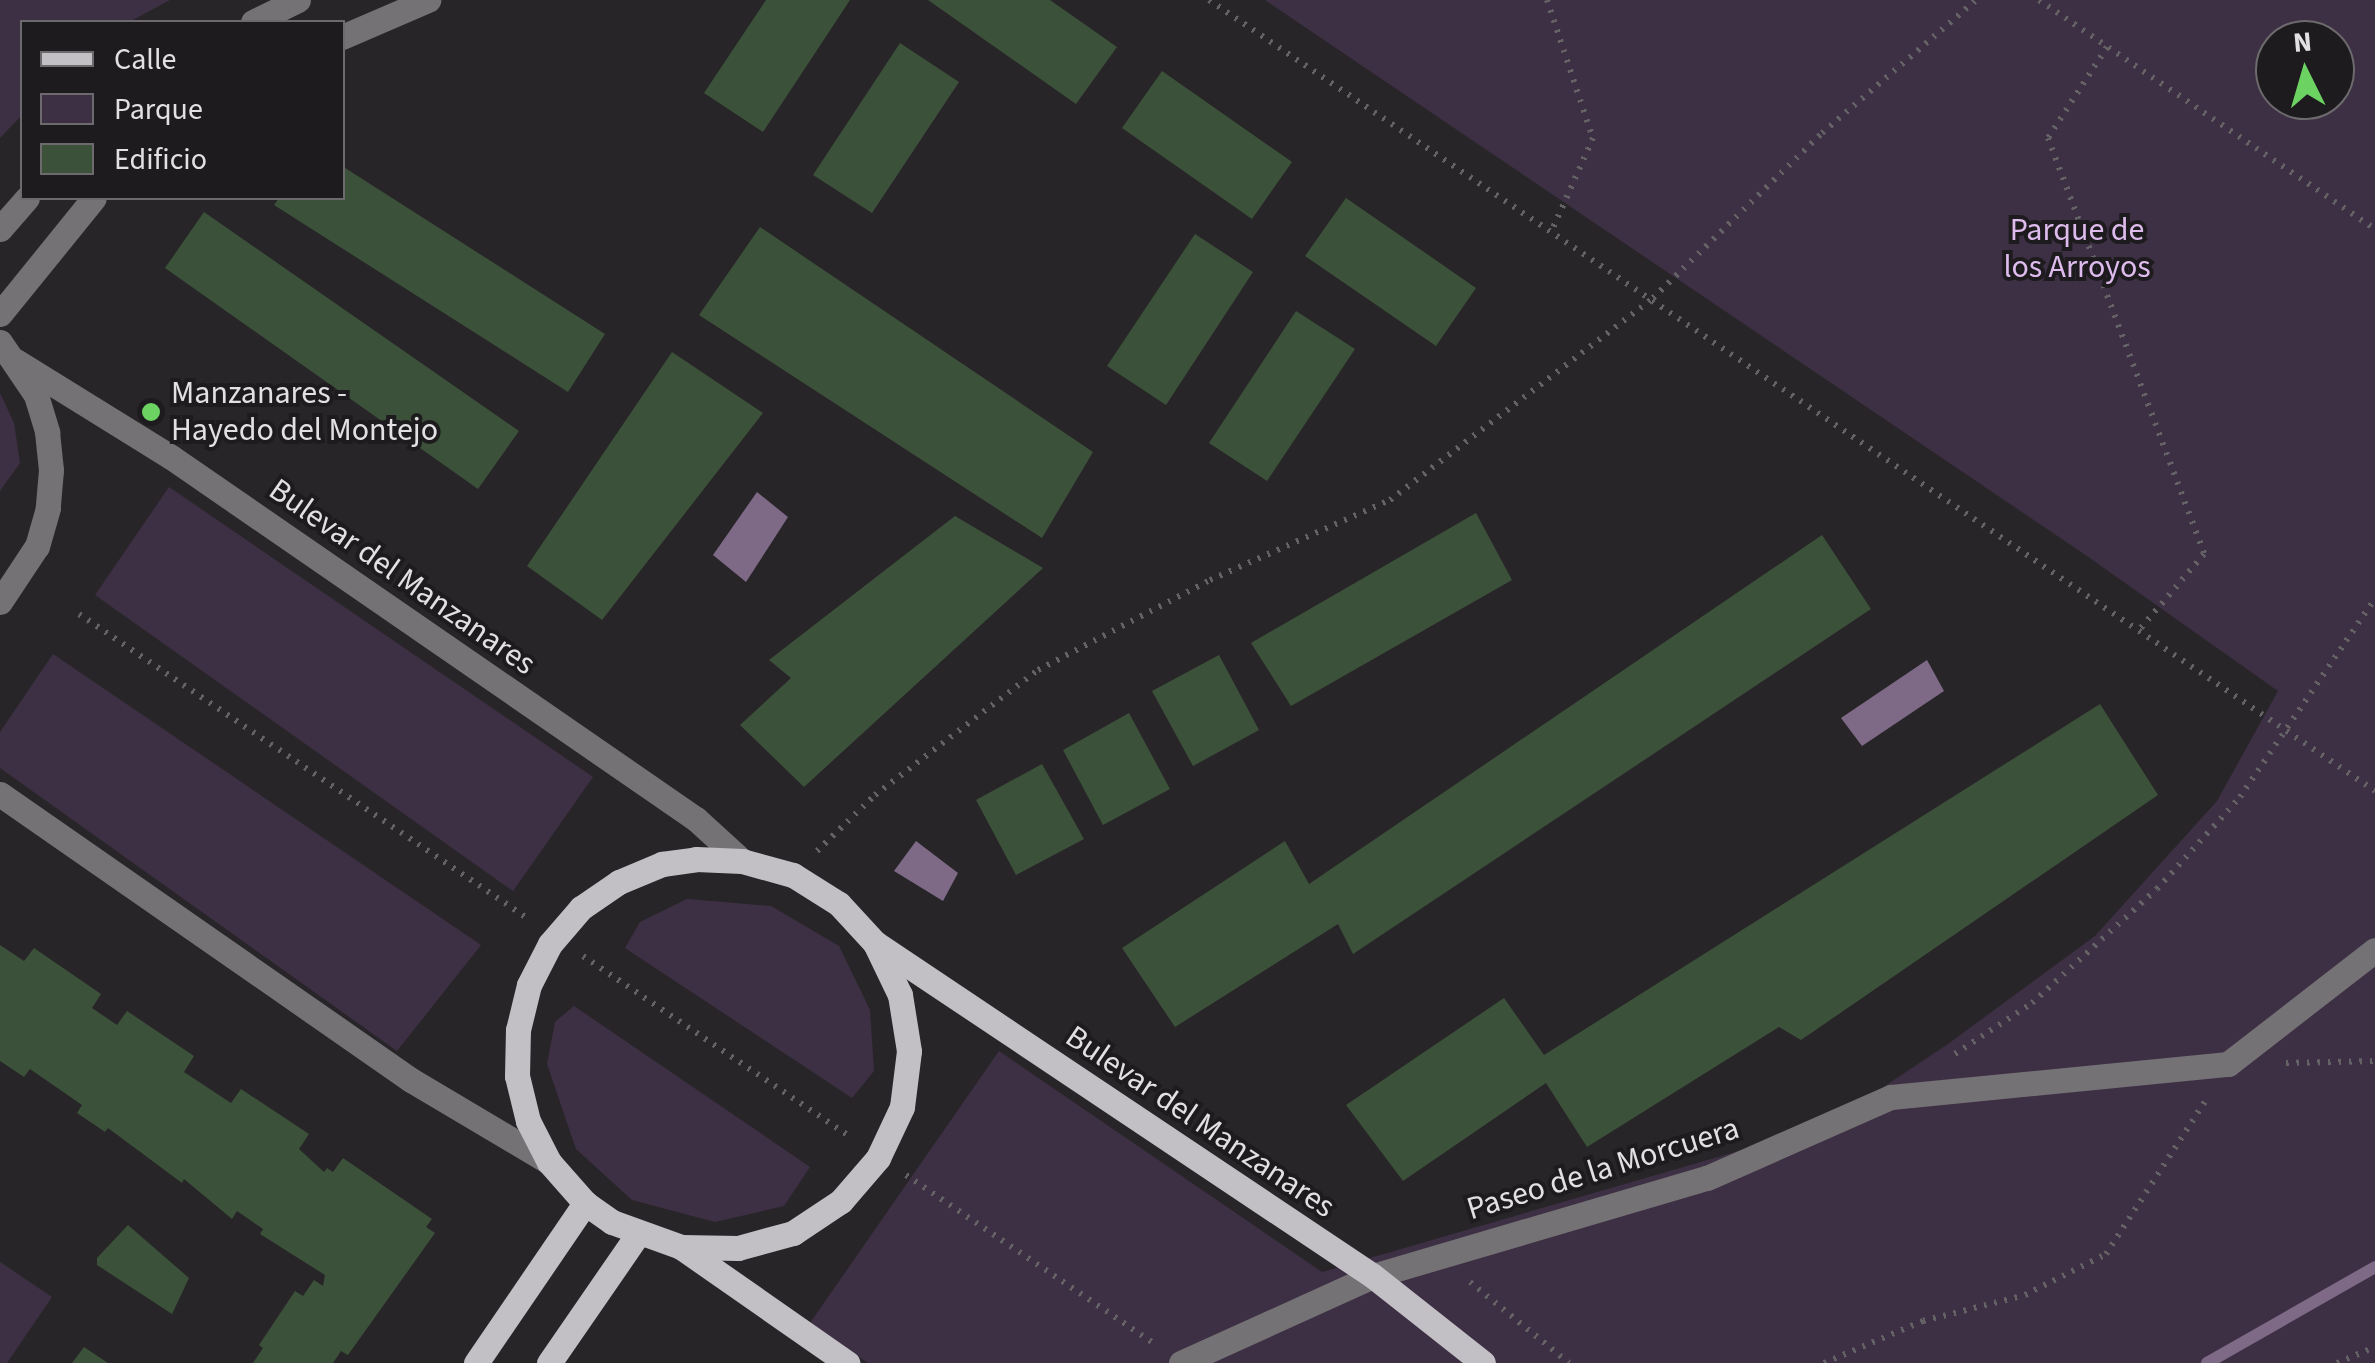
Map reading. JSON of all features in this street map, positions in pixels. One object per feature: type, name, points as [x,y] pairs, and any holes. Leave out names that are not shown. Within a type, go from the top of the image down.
[{"type":"main road","points":[[696,858],[742,861],[793,875],[838,904],[875,943],[900,995],[909,1051],[902,1107],[878,1158],[841,1202],[793,1233],[738,1248],[681,1247],[638,1234],[585,1202],[549,1162],[528,1121],[518,1076],[518,1045],[529,984],[550,944],[581,908],[619,882],[662,864],[696,858]]},
{"type":"main road","name":"Bulevar del Manzanares","points":[[875,943],[1373,1276],[1483,1363]]},
{"type":"main road","points":[[476,1363],[585,1202]]},
{"type":"main road","points":[[549,1363],[638,1234]]},
{"type":"main road","points":[[681,1247],[847,1363]]},
{"type":"street","points":[[257,20],[298,0]]},
{"type":"street","points":[[345,35],[428,0]]},
{"type":"street","points":[[0,229],[25,200]]},
{"type":"street","points":[[0,314],[92,200]]},
{"type":"street","points":[[0,602],[37,546],[48,508],[51,470],[48,432],[36,394],[8,351]]},
{"type":"street","name":"Bulevar del Manzanares","points":[[8,351],[187,468],[696,820],[742,861]]},
{"type":"street","points":[[0,794],[411,1080],[549,1162]]},
{"type":"street","points":[[2228,1064],[2375,950]]},
{"type":"street","name":"Paseo de la Morcuera","points":[[1181,1363],[1373,1276],[1434,1254],[1706,1178],[1891,1097],[2228,1064]]},
{"type":"path","points":[[1208,0],[1654,298],[2375,791]]},
{"type":"path","points":[[1547,0],[1593,138],[1552,230]]},
{"type":"path","points":[[793,875],[875,794],[1038,670],[1210,580],[1390,500],[1654,298],[1822,133],[1976,0]]},
{"type":"path","points":[[2039,0],[2375,229]]},
{"type":"path","points":[[2107,47],[2048,138],[2204,554],[2140,628]]},
{"type":"path","points":[[1954,1055],[2032,1003],[2157,889],[2240,796],[2375,598]]},
{"type":"path","points":[[79,614],[540,927]]},
{"type":"path","points":[[572,949],[852,1139]]},
{"type":"path","points":[[1824,1363],[1923,1320],[2026,1295],[2106,1254],[2228,1064],[2375,1061]]},
{"type":"path","points":[[902,1172],[1181,1363]]},
{"type":"path","points":[[1434,1254],[1569,1363]]},
{"type":"path","points":[[2338,1363],[2375,1346]]},
{"type":"green space","points":[[0,0],[170,0],[133,20],[20,20],[20,117],[0,138]]},
{"type":"green space","name":"Parque de los Arroyos","points":[[1265,0],[2375,0],[2375,1363],[868,1363],[810,1323],[999,1051],[1322,1272],[1825,1126],[1948,1044],[2095,936],[2217,801],[2278,691],[2087,556]]},
{"type":"green space","points":[[0,393],[14,423],[20,463],[0,491]]},
{"type":"green space","points":[[169,487],[593,777],[513,891],[95,595]]},
{"type":"green space","points":[[53,654],[481,945],[397,1051],[0,768],[0,732]]},
{"type":"green space","points":[[687,899],[771,906],[839,946],[870,1010],[874,1071],[852,1098],[625,948],[640,922]]},
{"type":"green space","points":[[574,1006],[810,1167],[784,1206],[715,1222],[632,1200],[576,1149],[547,1064],[555,1022]]},
{"type":"green space","points":[[0,1262],[52,1297],[7,1363],[0,1363]]},
{"type":"shaded area","points":[[757,492],[788,517],[746,582],[713,555]]},
{"type":"shaded area","points":[[1927,660],[1944,691],[1862,746],[1841,718]]},
{"type":"shaded area","points":[[916,841],[958,873],[943,901],[894,871]]},
{"type":"building","points":[[766,0],[850,0],[763,132],[704,93]]},
{"type":"building","points":[[928,0],[1050,0],[1117,47],[1076,104]]},
{"type":"building","points":[[900,43],[959,82],[872,213],[813,175]]},
{"type":"building","points":[[1162,71],[1292,162],[1252,219],[1122,128]]},
{"type":"building","points":[[345,168],[605,334],[568,392],[274,205],[278,200],[345,200]]},
{"type":"building","points":[[1346,198],[1476,288],[1436,346],[1305,256]]},
{"type":"building","points":[[204,212],[519,431],[478,489],[165,268]]},
{"type":"building","points":[[760,227],[1093,452],[1042,538],[699,315]]},
{"type":"building","points":[[1195,234],[1253,272],[1166,405],[1107,366]]},
{"type":"building","points":[[1296,311],[1355,349],[1267,481],[1209,443]]},
{"type":"building","points":[[672,352],[763,413],[602,620],[527,566]]},
{"type":"building","points":[[1476,513],[1512,580],[1291,706],[1251,643]]},
{"type":"building","points":[[955,516],[1043,568],[804,787],[740,725],[791,678],[769,660]]},
{"type":"building","points":[[1822,535],[1871,609],[1353,954],[1338,924],[1175,1027],[1122,948],[1285,841],[1309,884]]},
{"type":"building","points":[[1219,655],[1259,730],[1193,766],[1152,691]]},
{"type":"building","points":[[2100,704],[2158,795],[1801,1040],[1779,1027],[1587,1147],[1546,1083],[1403,1181],[1346,1105],[1504,998],[1544,1055]]},
{"type":"building","points":[[1129,713],[1170,789],[1103,825],[1063,750]]},
{"type":"building","points":[[1042,764],[1084,839],[1016,875],[976,800]]},
{"type":"building","points":[[0,945],[24,961],[34,948],[101,994],[92,1008],[117,1025],[127,1011],[194,1056],[184,1072],[231,1103],[241,1089],[309,1134],[299,1149],[324,1172],[327,1168],[333,1172],[343,1158],[432,1219],[426,1227],[435,1233],[348,1355],[341,1351],[333,1363],[253,1363],[263,1348],[259,1345],[295,1291],[303,1296],[314,1280],[323,1286],[325,1275],[260,1234],[263,1229],[237,1211],[232,1219],[184,1179],[182,1183],[108,1128],[105,1132],[77,1113],[82,1105],[30,1069],[24,1077],[0,1061]]},
{"type":"building","points":[[128,1225],[189,1278],[172,1314],[97,1265],[97,1258]]},
{"type":"building","points":[[84,1347],[108,1363],[72,1363]]},
{"type":"waterway","points":[[2207,1363],[2375,1267]]},
{"type":"place","name":"Manzanares - Hayedo del Montejo","points":[[151,412]]}]
